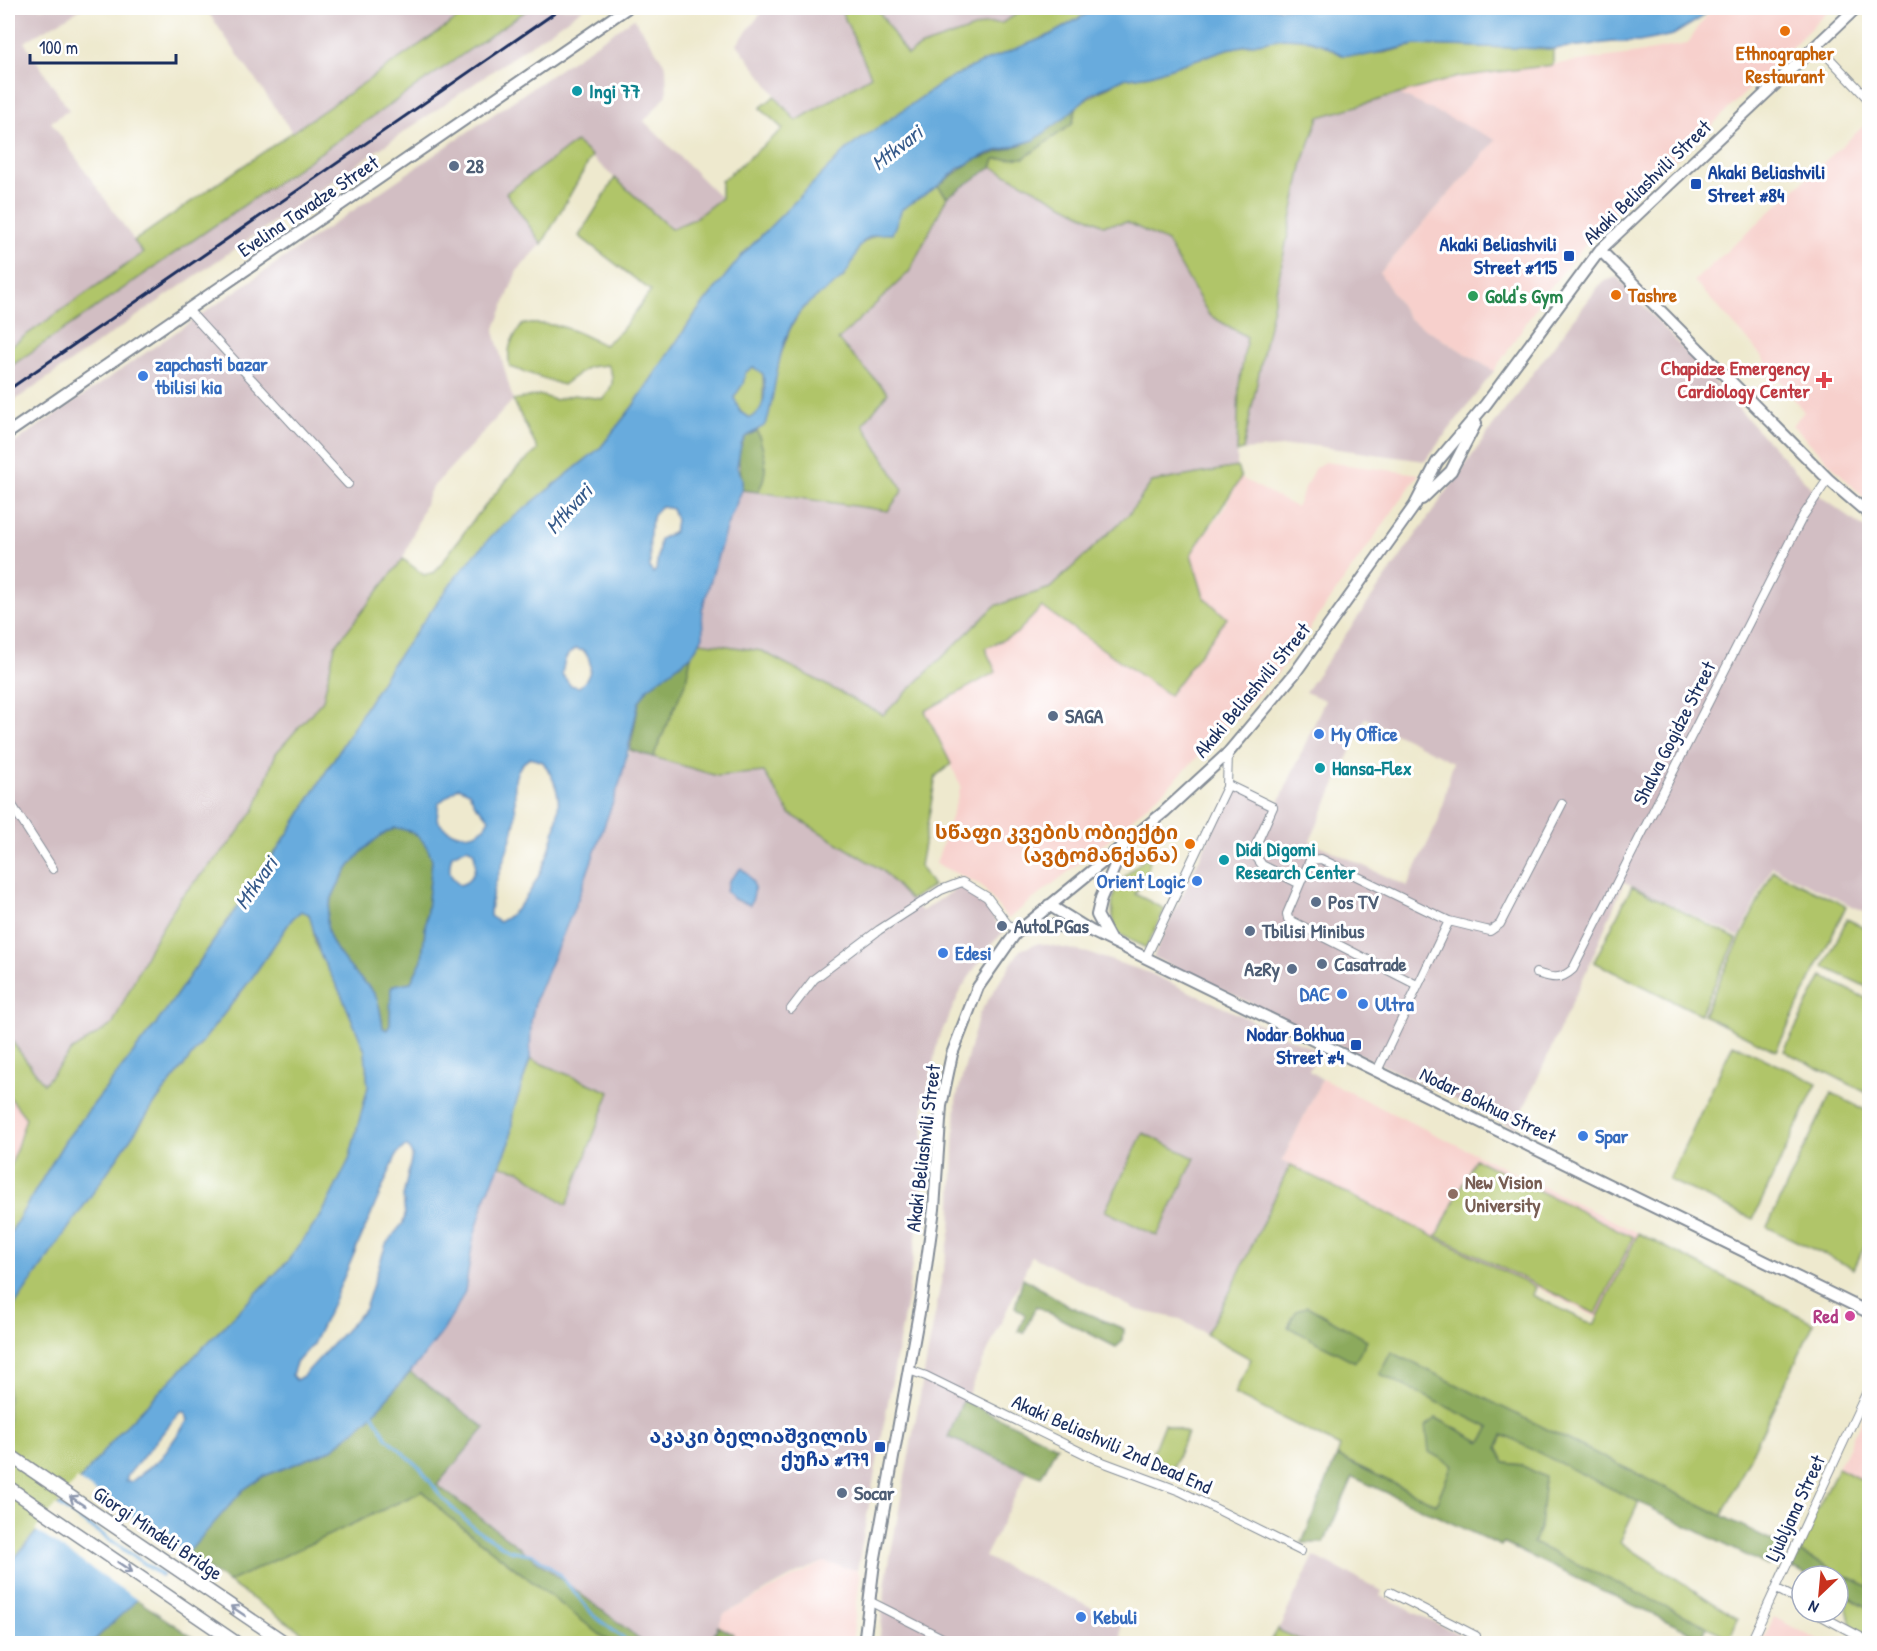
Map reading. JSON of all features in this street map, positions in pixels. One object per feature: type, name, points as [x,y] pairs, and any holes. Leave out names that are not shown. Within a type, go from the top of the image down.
[{"type":"main road","name":"Evelina Tavadze Street","points":[[8,433],[627,8]]},
{"type":"main road","name":"Akaki Beliashvili Street","points":[[864,1644],[868,1601],[909,1370],[934,1209],[941,1106],[952,1054],[978,987],[1015,934],[1124,845],[1227,753],[1295,673],[1415,505],[1437,462],[1486,404],[1600,250],[1856,8]]},
{"type":"main road","points":[[1600,250],[1828,479],[1869,515]]},
{"type":"main road","name":"Akaki Beliashvili Street","points":[[1415,505],[1451,471],[1486,404]]},
{"type":"main road","points":[[1111,939],[1097,915],[1101,898],[1124,845]]},
{"type":"main road","points":[[1049,906],[1091,931]]},
{"type":"main road","points":[[1021,929],[1043,924],[1091,931]]},
{"type":"main road","name":"Nodar Bokhua Street","points":[[1091,931],[1869,1313]]},
{"type":"main road","name":"Giorgi Mindeli Bridge","points":[[8,1454],[287,1644]]},
{"type":"main road","points":[[8,1487],[238,1644]]},
{"type":"street","points":[[1818,45],[1869,101]]},
{"type":"street","points":[[188,310],[348,484]]},
{"type":"street","points":[[1437,462],[1451,471]]},
{"type":"street","name":"Shalva Gogidze Street","points":[[1536,974],[1555,979],[1565,976],[1573,969],[1803,516],[1828,479]]},
{"type":"street","points":[[1146,957],[1228,785],[1227,753]]},
{"type":"street","points":[[1228,785],[1273,807],[1253,852],[1262,865],[1298,883]]},
{"type":"street","points":[[8,799],[54,869]]},
{"type":"street","points":[[1417,985],[1292,923],[1287,914],[1298,883],[1310,861],[1318,858],[1449,921],[1491,931],[1500,924],[1562,804]]},
{"type":"street","points":[[791,1009],[814,980],[879,930],[941,890],[962,882],[987,897],[1008,925],[1021,929]]},
{"type":"street","points":[[1377,1071],[1449,921]]},
{"type":"street","name":"Akaki Beliashvili 2nd Dead End","points":[[909,1370],[926,1376],[1097,1460],[1180,1491],[1301,1551]]},
{"type":"street","name":"Ljubljana Street","points":[[1750,1644],[1869,1385]]},
{"type":"street","points":[[1777,1589],[1790,1596]]},
{"type":"street","points":[[1390,1592],[1476,1636],[1473,1644]]},
{"type":"street","points":[[868,1601],[954,1644]]},
{"type":"street","points":[[1836,1624],[1869,1642]]},
{"type":"shaded area","points":[[8,8],[83,8],[24,42],[69,110],[51,122],[143,253],[8,348]]},
{"type":"shaded area","points":[[205,8],[473,8],[292,132]]},
{"type":"shaded area","points":[[530,8],[584,8],[8,405],[8,368]]},
{"type":"shaded area","points":[[765,8],[840,8],[872,76],[796,122],[737,44]]},
{"type":"shaded area","points":[[877,8],[1027,8],[1002,23],[985,24],[922,46],[907,55]]},
{"type":"shaded area","points":[[1712,8],[1831,8],[1690,147],[1609,215],[1548,290],[1494,371],[1409,319],[1380,273],[1495,141],[1399,94],[1458,77],[1632,54],[1687,44]]},
{"type":"shaded area","points":[[634,18],[666,66],[667,95],[644,121],[721,198],[694,219],[671,229],[576,143],[506,193],[542,244],[517,271],[494,331],[513,400],[431,489],[403,559],[335,646],[323,700],[276,753],[255,809],[231,842],[180,899],[151,946],[112,1025],[72,1050],[44,1084],[8,1036],[8,447]]},
{"type":"shaded area","points":[[1399,94],[1496,140],[1380,273],[1409,319],[1494,371],[1425,461],[1308,445],[1243,450],[1303,162],[1319,117]]},
{"type":"shaded area","points":[[1868,122],[1870,124],[1869,503],[1792,425],[1804,412],[1754,347],[1694,281]]},
{"type":"shaded area","points":[[992,167],[1103,224],[1127,222],[1167,242],[1209,315],[1247,337],[1239,385],[1237,467],[1152,482],[1129,514],[1050,588],[995,606],[883,715],[762,651],[700,642],[703,636],[702,610],[726,528],[742,490],[888,511],[863,424],[887,393],[838,340],[909,272],[947,197]]},
{"type":"shaded area","points":[[1617,277],[1815,492],[1869,532],[1869,914],[1772,867],[1739,937],[1624,882],[1515,1128],[1153,957],[1234,785],[1277,807],[1325,700],[1305,692],[1493,426],[1602,282]],"holes":[[[1365,718],[1453,762],[1438,822],[1407,886],[1310,841]]]},
{"type":"shaded area","points":[[1324,462],[1419,474],[1281,669],[1244,710],[1171,784],[1105,843],[1008,919],[981,885],[936,864],[961,786],[925,711],[995,672],[984,648],[1016,634],[1042,606],[1204,597],[1191,554],[1223,510],[1241,478],[1296,507],[1314,469]]},
{"type":"shaded area","points":[[630,750],[717,776],[764,772],[790,814],[882,870],[922,911],[961,886],[973,889],[1003,933],[990,945],[962,988],[938,1040],[924,1107],[923,1190],[907,1300],[857,1570],[823,1562],[798,1573],[724,1614],[710,1643],[645,1643],[437,1484],[485,1428],[410,1372],[443,1331],[471,1255],[486,1196],[500,1166],[519,1170],[567,1205],[610,1093],[530,1059],[531,1021],[536,998],[578,899]]},
{"type":"shaded area","points":[[1039,943],[1088,953],[1147,972],[1318,1051],[1309,1071],[1322,1079],[1282,1161],[1290,1165],[1228,1296],[1206,1334],[1180,1319],[1137,1310],[1032,1256],[948,1437],[1027,1472],[985,1557],[1120,1621],[1122,1643],[879,1644],[886,1579],[951,1228],[956,1100],[979,1014],[1020,950]]},
{"type":"shaded area","name":"New Vision University","points":[[1322,1079],[1638,1233],[1598,1318],[1282,1161]]},
{"type":"shaded area","points":[[8,1095],[27,1118],[11,1166],[8,1168]]},
{"type":"shaded area","points":[[1869,1404],[1869,1484],[1838,1468]]},
{"type":"shaded area","points":[[1314,1556],[1382,1591],[1380,1596],[1461,1635],[1457,1643],[1307,1644],[1278,1630]]},
{"type":"shaded area","points":[[823,1562],[857,1570],[860,1576],[852,1643],[732,1643],[733,1634],[718,1626],[724,1614]]},
{"type":"shaded area","points":[[1774,1617],[1823,1643],[1761,1643]]},
{"type":"green space","points":[[473,8],[530,8],[8,368],[8,348],[143,253],[134,241]]},
{"type":"green space","points":[[840,8],[877,8],[907,55],[922,46],[986,24],[1002,23],[1027,8],[1097,8],[1050,35],[978,64],[945,81],[847,149],[743,254],[696,313],[633,406],[601,447],[493,534],[391,666],[289,832],[162,1016],[65,1141],[8,1237],[8,1168],[11,1166],[26,1118],[8,1095],[8,1036],[44,1084],[72,1050],[112,1025],[151,946],[180,898],[231,842],[255,809],[276,753],[323,700],[335,646],[403,559],[424,575],[435,572],[474,519],[517,468],[538,450],[513,400],[539,395],[555,400],[574,395],[603,399],[609,390],[612,374],[607,365],[588,367],[563,385],[510,367],[509,349],[523,324],[547,324],[565,328],[604,345],[621,331],[651,291],[579,236],[615,178],[671,229],[694,219],[721,198],[721,181],[783,129],[760,108],[775,96],[796,121],[871,76]]},
{"type":"green space","points":[[1283,38],[1305,39],[1324,45],[1342,55],[1384,53],[1415,45],[1553,49],[1553,65],[1458,77],[1319,117],[1303,162],[1243,450],[1237,452],[1239,385],[1247,337],[1209,315],[1167,242],[1127,222],[1103,225],[992,167],[995,159],[1024,158],[1072,124],[1077,105],[1122,79],[1150,75],[1227,49]]},
{"type":"green space","points":[[1077,105],[1072,124],[1024,158],[995,159],[992,167],[947,197],[938,186],[972,161],[1034,140],[1063,119]]},
{"type":"green space","points":[[576,142],[592,156],[542,244],[506,193]]},
{"type":"green space","points":[[938,186],[947,197],[909,272],[838,340],[888,393],[863,424],[903,490],[888,511],[758,492],[764,476],[765,462],[757,431],[768,418],[779,360],[790,329],[800,312],[816,295],[844,277],[858,246],[879,233],[902,209]]},
{"type":"green space","points":[[753,367],[763,374],[763,406],[754,417],[746,418],[736,405],[734,397],[743,384],[745,373]]},
{"type":"green space","points":[[757,431],[765,461],[764,476],[758,492],[742,490],[739,458],[745,437]]},
{"type":"green space","points":[[1237,467],[1241,478],[1191,554],[1204,597],[1227,618],[1169,695],[1042,607],[1016,634],[985,648],[996,672],[925,711],[951,764],[936,776],[920,866],[933,886],[910,900],[882,870],[790,814],[764,772],[717,776],[653,757],[686,681],[691,656],[700,642],[762,651],[883,715],[995,606],[1050,588],[1129,514],[1152,482]]},
{"type":"green space","points":[[691,656],[686,681],[653,757],[630,750],[639,702],[648,688]]},
{"type":"green space","points":[[395,828],[409,831],[419,837],[427,847],[432,860],[422,960],[411,982],[394,985],[391,988],[390,1025],[387,1030],[383,1028],[379,1005],[373,992],[344,960],[330,938],[327,917],[334,892],[353,863],[372,843]]},
{"type":"green space","points":[[1149,856],[1148,871],[1135,894],[1165,909],[1146,948],[1117,933],[1112,908],[1116,888],[1129,872]]},
{"type":"green space","points":[[1773,871],[1846,906],[1776,1051],[1703,1015]]},
{"type":"green space","points":[[1632,886],[1737,939],[1700,1014],[1594,962]]},
{"type":"green space","points":[[301,911],[306,911],[312,919],[315,942],[342,996],[365,1051],[368,1087],[349,1160],[321,1216],[287,1262],[120,1432],[8,1566],[8,1315],[158,1099],[251,979],[292,919]]},
{"type":"green space","points":[[1847,919],[1869,930],[1869,988],[1824,967]]},
{"type":"green space","points":[[1822,976],[1869,1000],[1869,1094],[1784,1051]]},
{"type":"green space","points":[[1733,1044],[1817,1083],[1753,1219],[1669,1180]]},
{"type":"green space","points":[[530,1059],[610,1092],[567,1205],[519,1170],[500,1166],[510,1142],[513,1112]]},
{"type":"green space","points":[[1831,1093],[1869,1112],[1869,1236],[1854,1269],[1767,1227]]},
{"type":"green space","points":[[1143,1133],[1195,1158],[1157,1236],[1105,1211]]},
{"type":"green space","points":[[1475,1159],[1633,1237],[1596,1314],[1437,1236]]},
{"type":"green space","points":[[1290,1165],[1535,1287],[1532,1295],[1594,1325],[1638,1233],[1814,1323],[1722,1516],[1391,1352],[1380,1374],[1490,1428],[1481,1442],[1436,1418],[1452,1465],[1436,1504],[1337,1456],[1340,1447],[1234,1394],[1251,1359],[1206,1334],[1228,1296]]},
{"type":"green space","points":[[1023,1278],[1069,1306],[1124,1329],[1123,1341],[1116,1347],[1036,1306],[1024,1333],[1018,1331],[1025,1315],[1015,1307]]},
{"type":"green space","points":[[1307,1306],[1367,1340],[1355,1362],[1288,1327],[1296,1311]]},
{"type":"green space","points":[[1391,1352],[1779,1544],[1768,1566],[1503,1435],[1497,1448],[1505,1463],[1521,1465],[1545,1477],[1540,1528],[1533,1543],[1707,1626],[1702,1638],[1503,1543],[1501,1546],[1353,1477],[1324,1543],[1302,1543],[1337,1456],[1436,1504],[1452,1465],[1429,1452],[1426,1425],[1436,1418],[1481,1442],[1490,1428],[1380,1374]]},
{"type":"green space","points":[[410,1372],[485,1428],[437,1485],[645,1643],[611,1643],[445,1514],[423,1491],[228,1582],[186,1554],[243,1490],[264,1476],[331,1450],[370,1417]]},
{"type":"green space","points":[[963,1400],[1057,1446],[1041,1477],[948,1437]]},
{"type":"green space","points":[[1164,1424],[1187,1433],[1170,1475],[1147,1466]]},
{"type":"green space","points":[[1503,1435],[1639,1502],[1620,1542],[1738,1619],[1730,1638],[1533,1543],[1540,1528],[1521,1465],[1505,1463],[1497,1448]]},
{"type":"green space","points":[[1838,1468],[1869,1484],[1869,1587],[1850,1578],[1850,1564],[1822,1564],[1796,1551]]},
{"type":"green space","points":[[423,1491],[445,1514],[611,1643],[318,1643],[228,1582]]},
{"type":"green space","points":[[1796,1551],[1822,1564],[1790,1564],[1790,1567],[1788,1566]]},
{"type":"green space","points":[[1850,1578],[1869,1587],[1869,1608],[1850,1598]]},
{"type":"green space","points":[[1850,1597],[1869,1608],[1869,1635],[1851,1626]]},
{"type":"green space","points":[[136,1599],[201,1643],[91,1644]]},
{"type":"green space","points":[[718,1626],[733,1634],[732,1643],[710,1643]]},
{"type":"green space","points":[[1278,1630],[1307,1643],[1270,1643]]},
{"type":"water","name":"Mtkvari","points":[[1097,8],[1709,8],[1701,18],[1673,35],[1639,42],[1613,42],[1553,49],[1415,45],[1363,56],[1342,55],[1324,45],[1305,39],[1283,38],[1227,49],[1150,75],[1122,79],[1090,95],[1034,140],[987,154],[959,168],[938,186],[902,209],[892,234],[879,234],[863,242],[842,278],[809,302],[792,324],[782,349],[768,418],[764,426],[745,437],[741,445],[737,467],[742,479],[742,490],[726,528],[702,610],[703,636],[691,656],[648,688],[639,702],[621,779],[578,899],[536,998],[531,1021],[530,1059],[513,1112],[510,1142],[486,1196],[473,1240],[465,1291],[443,1331],[370,1417],[331,1450],[264,1476],[243,1490],[192,1548],[91,1643],[8,1643],[8,1566],[120,1432],[287,1262],[321,1216],[349,1160],[368,1087],[365,1051],[342,996],[320,954],[309,914],[301,911],[292,919],[251,979],[158,1099],[8,1315],[8,1237],[65,1141],[162,1016],[289,832],[391,666],[455,578],[493,534],[601,447],[633,406],[696,313],[743,254],[847,149],[945,81],[978,64],[1050,35]],"holes":[[[753,367],[763,374],[764,399],[759,411],[750,418],[740,412],[734,397],[743,384],[745,373]],[[661,506],[672,509],[676,520],[674,532],[660,539],[656,570],[653,573],[650,568],[653,518]],[[576,649],[584,651],[589,660],[589,674],[579,687],[570,685],[562,674],[564,662],[569,653]],[[530,758],[543,762],[556,787],[558,811],[550,848],[534,885],[511,914],[499,922],[490,916],[491,904],[515,821],[515,778],[518,770]],[[459,787],[469,792],[475,804],[489,818],[479,831],[464,835],[448,830],[437,819],[439,803]],[[395,828],[402,829],[419,837],[427,847],[432,860],[422,960],[411,982],[394,985],[391,988],[390,1025],[387,1030],[383,1028],[380,1009],[371,989],[344,960],[330,938],[327,927],[329,905],[334,892],[358,856],[372,843]],[[467,848],[473,851],[474,871],[465,883],[460,885],[453,879],[450,868],[452,855]],[[404,1147],[408,1147],[412,1155],[403,1197],[405,1215],[403,1223],[386,1244],[365,1309],[303,1376],[296,1380],[292,1375],[296,1363],[313,1344],[397,1154]],[[180,1412],[185,1412],[188,1420],[161,1458],[131,1482],[126,1481],[128,1475]]]},
{"type":"water","points":[[741,868],[754,885],[750,905],[734,899],[726,891],[729,881]]},
{"type":"pier","points":[[77,1479],[189,1555],[166,1576],[58,1502]]},
{"type":"pier","points":[[56,1505],[163,1579],[139,1601],[35,1530]]},
{"type":"waterway","points":[[373,1414],[387,1438],[420,1468],[443,1499],[474,1528],[509,1550],[534,1555],[559,1574],[594,1616],[631,1644]]},
{"type":"railway","points":[[8,390],[562,8]]},
{"type":"place","name":"Ethnographer Restaurant","points":[[1785,31]]},
{"type":"place","name":"Ingi 77","points":[[577,91]]},
{"type":"place","name":"28","points":[[454,166]]},
{"type":"place","name":"Akaki Beliashvili Street #84","points":[[1696,184]]},
{"type":"place","name":"Akaki Beliashvili Street #115","points":[[1569,256]]},
{"type":"place","name":"Tashre","points":[[1616,295]]},
{"type":"place","name":"Gold's Gym","points":[[1473,296]]},
{"type":"place","name":"zapchasti bazar tbilisi kia","points":[[143,376]]},
{"type":"place","name":"Chapidze Emergency Cardiology Center","points":[[1824,380]]},
{"type":"place","name":"SAGA","points":[[1053,716]]},
{"type":"place","name":"My Office","points":[[1319,734]]},
{"type":"place","name":"Hansa-Flex","points":[[1320,768]]},
{"type":"place","name":"სწაფი კვების ობიექტი (ავტომანქანა)","points":[[1190,844]]},
{"type":"place","name":"Didi Digomi Research Center","points":[[1224,860]]},
{"type":"place","name":"Orient Logic","points":[[1197,881]]},
{"type":"place","name":"Pos TV","points":[[1316,902]]},
{"type":"place","name":"AutoLPGas","points":[[1002,926]]},
{"type":"place","name":"Tbilisi Minibus","points":[[1250,931]]},
{"type":"place","name":"Edesi","points":[[943,953]]},
{"type":"place","name":"Casatrade","points":[[1322,964]]},
{"type":"place","name":"AzRy","points":[[1292,969]]},
{"type":"place","name":"DAC","points":[[1342,994]]},
{"type":"place","name":"Ultra","points":[[1363,1004]]},
{"type":"place","name":"Nodar Bokhua Street #4","points":[[1356,1045]]},
{"type":"place","name":"Spar","points":[[1583,1136]]},
{"type":"place","name":"New Vision University","points":[[1453,1194]]},
{"type":"place","name":"Red","points":[[1850,1316]]},
{"type":"place","name":"აკაკი ბელიაშვილის ქუჩა #179","points":[[880,1447]]},
{"type":"place","name":"Socar","points":[[842,1493]]},
{"type":"place","name":"Kebuli","points":[[1081,1617]]}]
